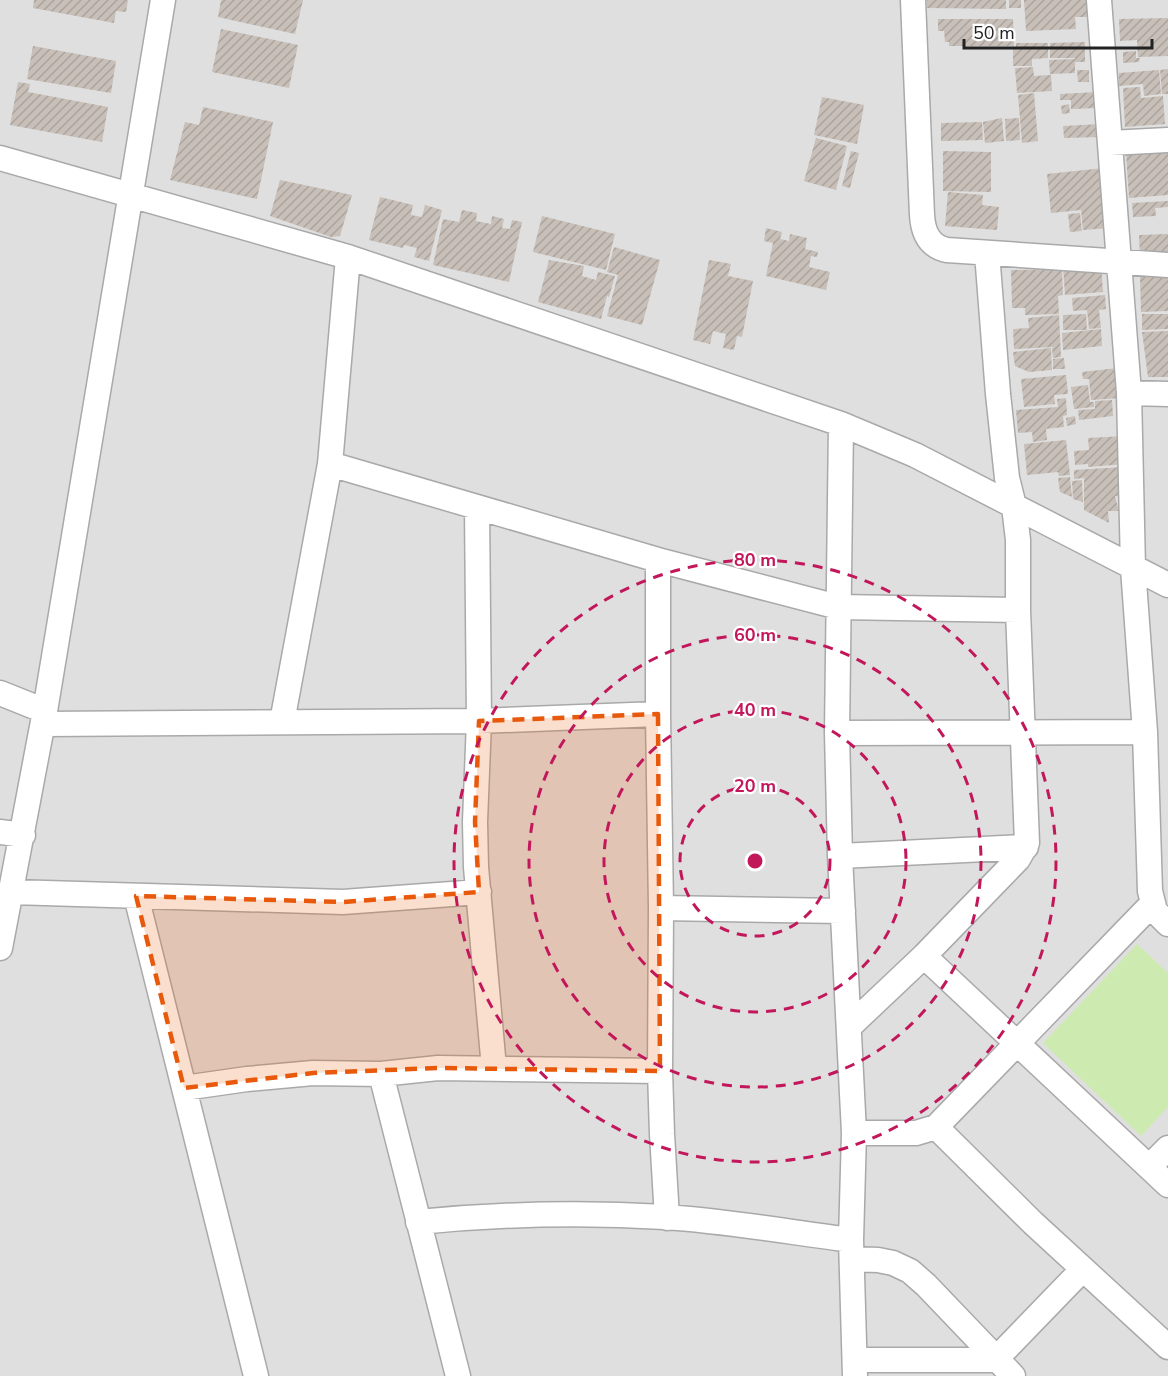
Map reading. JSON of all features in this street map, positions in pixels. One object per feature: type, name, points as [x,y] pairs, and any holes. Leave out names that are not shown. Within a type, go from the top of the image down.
[{"type":"street","points":[[0,948],[12,892],[12,833],[44,718],[163,0]]},
{"type":"street","points":[[913,0],[923,226],[926,235],[937,248],[1168,265]]},
{"type":"street","points":[[1099,0],[1129,393],[1133,568],[1145,732],[1150,891],[1155,911],[1168,924]]},
{"type":"street","points":[[1110,143],[1168,140]]},
{"type":"street","points":[[0,158],[348,256],[841,424],[915,455],[1168,585]]},
{"type":"street","points":[[850,1026],[924,956],[1018,859],[1026,847],[1018,610],[1018,540],[1014,506],[1007,478],[987,253]]},
{"type":"street","points":[[282,722],[330,464],[348,256]]},
{"type":"street","points":[[1129,393],[1168,394]]},
{"type":"street","points":[[841,424],[837,732],[840,856],[854,1133],[852,1250],[855,1368],[1004,1368]]},
{"type":"street","points":[[330,464],[658,560],[838,607],[1018,610]]},
{"type":"street","points":[[477,508],[480,721],[475,822],[494,1068]]},
{"type":"street","points":[[658,560],[660,1071],[668,1218]]},
{"type":"street","points":[[0,693],[44,718],[282,722],[480,721],[658,714]]},
{"type":"street","points":[[837,732],[1145,732]]},
{"type":"street","points":[[840,856],[1026,847]]},
{"type":"street","points":[[12,892],[343,902],[479,891]]},
{"type":"street","points":[[136,896],[256,1376]]},
{"type":"street","points":[[854,1133],[916,1133],[936,1127],[1152,904]]},
{"type":"street","points":[[661,908],[843,911]]},
{"type":"street","points":[[924,956],[1168,1185]]},
{"type":"street","points":[[184,1088],[247,1078],[312,1073],[381,1074],[438,1068],[660,1071]]},
{"type":"street","points":[[381,1074],[458,1376]]},
{"type":"street","points":[[936,1127],[989,1181],[1168,1347]]},
{"type":"street","points":[[1149,1167],[1168,1148]]},
{"type":"street","points":[[418,1222],[529,1214],[668,1218],[852,1250],[910,1271],[1004,1368]]},
{"type":"street","points":[[1004,1368],[1083,1269]]},
{"type":"highlighted area","points":[[658,714],[660,1071],[438,1068],[313,1073],[184,1088],[136,896],[343,902],[479,892],[475,822],[479,721]]},
{"type":"shaded area","points":[[0,0],[1168,0],[1168,1376],[0,1376]]},
{"type":"green space","points":[[1137,944],[1168,973],[1168,1107],[1141,1136],[1043,1043]]},
{"type":"building","points":[[34,0],[128,0],[126,12],[116,11],[114,23],[33,8]]},
{"type":"building","points":[[221,0],[303,0],[295,34],[218,17]]},
{"type":"building","points":[[927,0],[1006,0],[1006,9],[927,8]]},
{"type":"building","points":[[1009,0],[1021,0],[1021,8],[1009,8]]},
{"type":"building","points":[[1024,0],[1088,0],[1089,17],[1075,17],[1076,29],[1026,31]]},
{"type":"building","points":[[1168,18],[1168,56],[1138,57],[1137,40],[1120,41],[1119,19]]},
{"type":"building","points":[[938,19],[1013,19],[1014,46],[949,46],[949,42],[945,42],[944,31],[938,31]]},
{"type":"building","points":[[221,29],[298,45],[289,88],[212,72]]},
{"type":"building","points":[[1085,42],[1085,62],[1075,62],[1075,73],[1050,74],[1049,60],[1075,58],[1050,58],[1050,43]]},
{"type":"building","points":[[1016,43],[1048,43],[1048,58],[1032,59],[1032,66],[1013,66],[1013,47],[1016,47]]},
{"type":"building","points":[[33,46],[116,61],[111,93],[27,79]]},
{"type":"building","points":[[1136,51],[1136,58],[1140,58],[1139,62],[1123,63],[1123,52]]},
{"type":"building","points":[[1033,67],[1034,76],[1051,75],[1052,91],[1017,93],[1015,68]]},
{"type":"building","points":[[1168,69],[1168,94],[1162,94],[1160,70]]},
{"type":"building","points":[[1077,70],[1089,70],[1089,82],[1078,82]]},
{"type":"building","points":[[1159,70],[1161,94],[1144,96],[1143,84],[1119,86],[1119,73]]},
{"type":"building","points":[[18,82],[30,84],[28,92],[108,107],[102,142],[10,125]]},
{"type":"building","points":[[1140,87],[1141,98],[1163,96],[1165,124],[1125,127],[1123,88]]},
{"type":"building","points":[[1097,92],[1098,108],[1071,109],[1071,100],[1060,100],[1060,94]]},
{"type":"building","points":[[1034,93],[1038,141],[1022,143],[1018,95]]},
{"type":"building","points":[[822,97],[864,105],[857,144],[814,135]]},
{"type":"building","points":[[1069,104],[1070,113],[1062,114],[1061,106]]},
{"type":"building","points":[[203,107],[273,122],[257,199],[170,180],[185,122],[199,125]]},
{"type":"building","points":[[1002,118],[1004,141],[985,143],[983,122]]},
{"type":"building","points":[[1019,118],[1020,140],[1006,141],[1005,119]]},
{"type":"building","points":[[982,122],[983,140],[941,141],[941,123]]},
{"type":"building","points":[[1101,124],[1102,137],[1064,138],[1063,126]]},
{"type":"building","points":[[816,138],[847,146],[836,190],[804,181]]},
{"type":"building","points":[[1168,150],[1168,195],[1129,198],[1126,153]]},
{"type":"building","points":[[851,151],[859,153],[850,188],[842,186]]},
{"type":"building","points":[[943,151],[991,152],[991,192],[943,191]]},
{"type":"building","points":[[1104,168],[1110,228],[1083,230],[1081,210],[1051,213],[1047,174]]},
{"type":"building","points":[[280,180],[352,195],[340,236],[331,237],[270,216]]},
{"type":"building","points":[[948,192],[983,195],[982,205],[999,207],[997,230],[945,226]]},
{"type":"building","points":[[380,197],[413,205],[411,215],[422,217],[425,205],[442,210],[429,261],[414,257],[417,248],[404,245],[403,248],[369,240]]},
{"type":"building","points":[[1168,201],[1168,207],[1155,208],[1156,216],[1133,217],[1132,203]]},
{"type":"building","points":[[462,210],[477,213],[476,221],[491,224],[492,216],[504,219],[502,228],[510,229],[512,220],[522,222],[509,282],[433,265],[443,219],[459,222]]},
{"type":"building","points":[[1080,213],[1082,231],[1070,232],[1068,214]]},
{"type":"building","points":[[542,216],[615,234],[606,270],[533,252]]},
{"type":"building","points":[[766,228],[782,232],[780,239],[789,241],[790,234],[807,238],[805,249],[818,252],[817,257],[811,256],[809,267],[830,272],[826,290],[766,276],[773,243],[764,241]]},
{"type":"building","points":[[1168,234],[1168,255],[1140,257],[1139,235]]},
{"type":"building","points":[[614,247],[660,260],[642,325],[607,316],[618,275],[607,272]]},
{"type":"building","points":[[549,260],[584,266],[582,276],[596,280],[598,272],[615,276],[601,319],[538,302]]},
{"type":"building","points":[[709,260],[731,264],[728,276],[753,281],[742,337],[737,336],[734,350],[723,348],[726,334],[713,331],[710,344],[693,340]]},
{"type":"building","points":[[1101,264],[1103,292],[1065,295],[1063,266]]},
{"type":"building","points":[[1062,269],[1063,295],[1058,296],[1059,314],[1025,315],[1025,308],[1012,308],[1011,270]]},
{"type":"building","points":[[1168,275],[1168,311],[1141,312],[1140,276]]},
{"type":"building","points":[[1105,295],[1106,309],[1099,310],[1101,328],[1089,329],[1087,310],[1073,311],[1072,298]]},
{"type":"building","points":[[1086,314],[1087,330],[1063,330],[1063,315]]},
{"type":"building","points":[[1142,314],[1168,314],[1168,329],[1142,330]]},
{"type":"building","points":[[1059,315],[1061,357],[1053,358],[1052,348],[1054,347],[1014,349],[1013,329],[1029,328],[1028,318]]},
{"type":"building","points":[[1101,329],[1102,346],[1063,350],[1062,333]]},
{"type":"building","points":[[1168,331],[1168,377],[1148,377],[1142,332]]},
{"type":"building","points":[[1051,348],[1052,370],[1029,372],[1015,366],[1013,352]]},
{"type":"building","points":[[1064,358],[1065,369],[1053,369],[1053,359]]},
{"type":"building","points":[[1118,368],[1121,398],[1091,400],[1089,379],[1083,379],[1082,372]]},
{"type":"building","points":[[1066,375],[1068,394],[1054,395],[1055,404],[1024,407],[1021,379]]},
{"type":"building","points":[[1088,385],[1090,402],[1094,402],[1094,407],[1074,409],[1071,387]]},
{"type":"building","points":[[1066,398],[1067,415],[1063,416],[1064,427],[1046,429],[1047,440],[1033,442],[1032,432],[1018,433],[1016,410],[1058,407],[1057,399]]},
{"type":"building","points":[[1112,400],[1113,416],[1079,420],[1078,410],[1095,409],[1095,401]]},
{"type":"building","points":[[1075,416],[1076,424],[1067,426],[1066,418]]},
{"type":"building","points":[[1124,436],[1126,464],[1088,467],[1088,464],[1075,465],[1074,451],[1089,450],[1088,438]]},
{"type":"building","points":[[1066,440],[1070,475],[1059,476],[1058,472],[1027,475],[1024,444]]},
{"type":"building","points":[[1123,467],[1124,496],[1115,496],[1119,511],[1108,511],[1109,523],[1084,510],[1084,478],[1074,479],[1074,470]]},
{"type":"building","points":[[1070,477],[1072,497],[1060,492],[1058,478]]},
{"type":"building","points":[[1082,480],[1083,502],[1073,499],[1072,481]]}]
